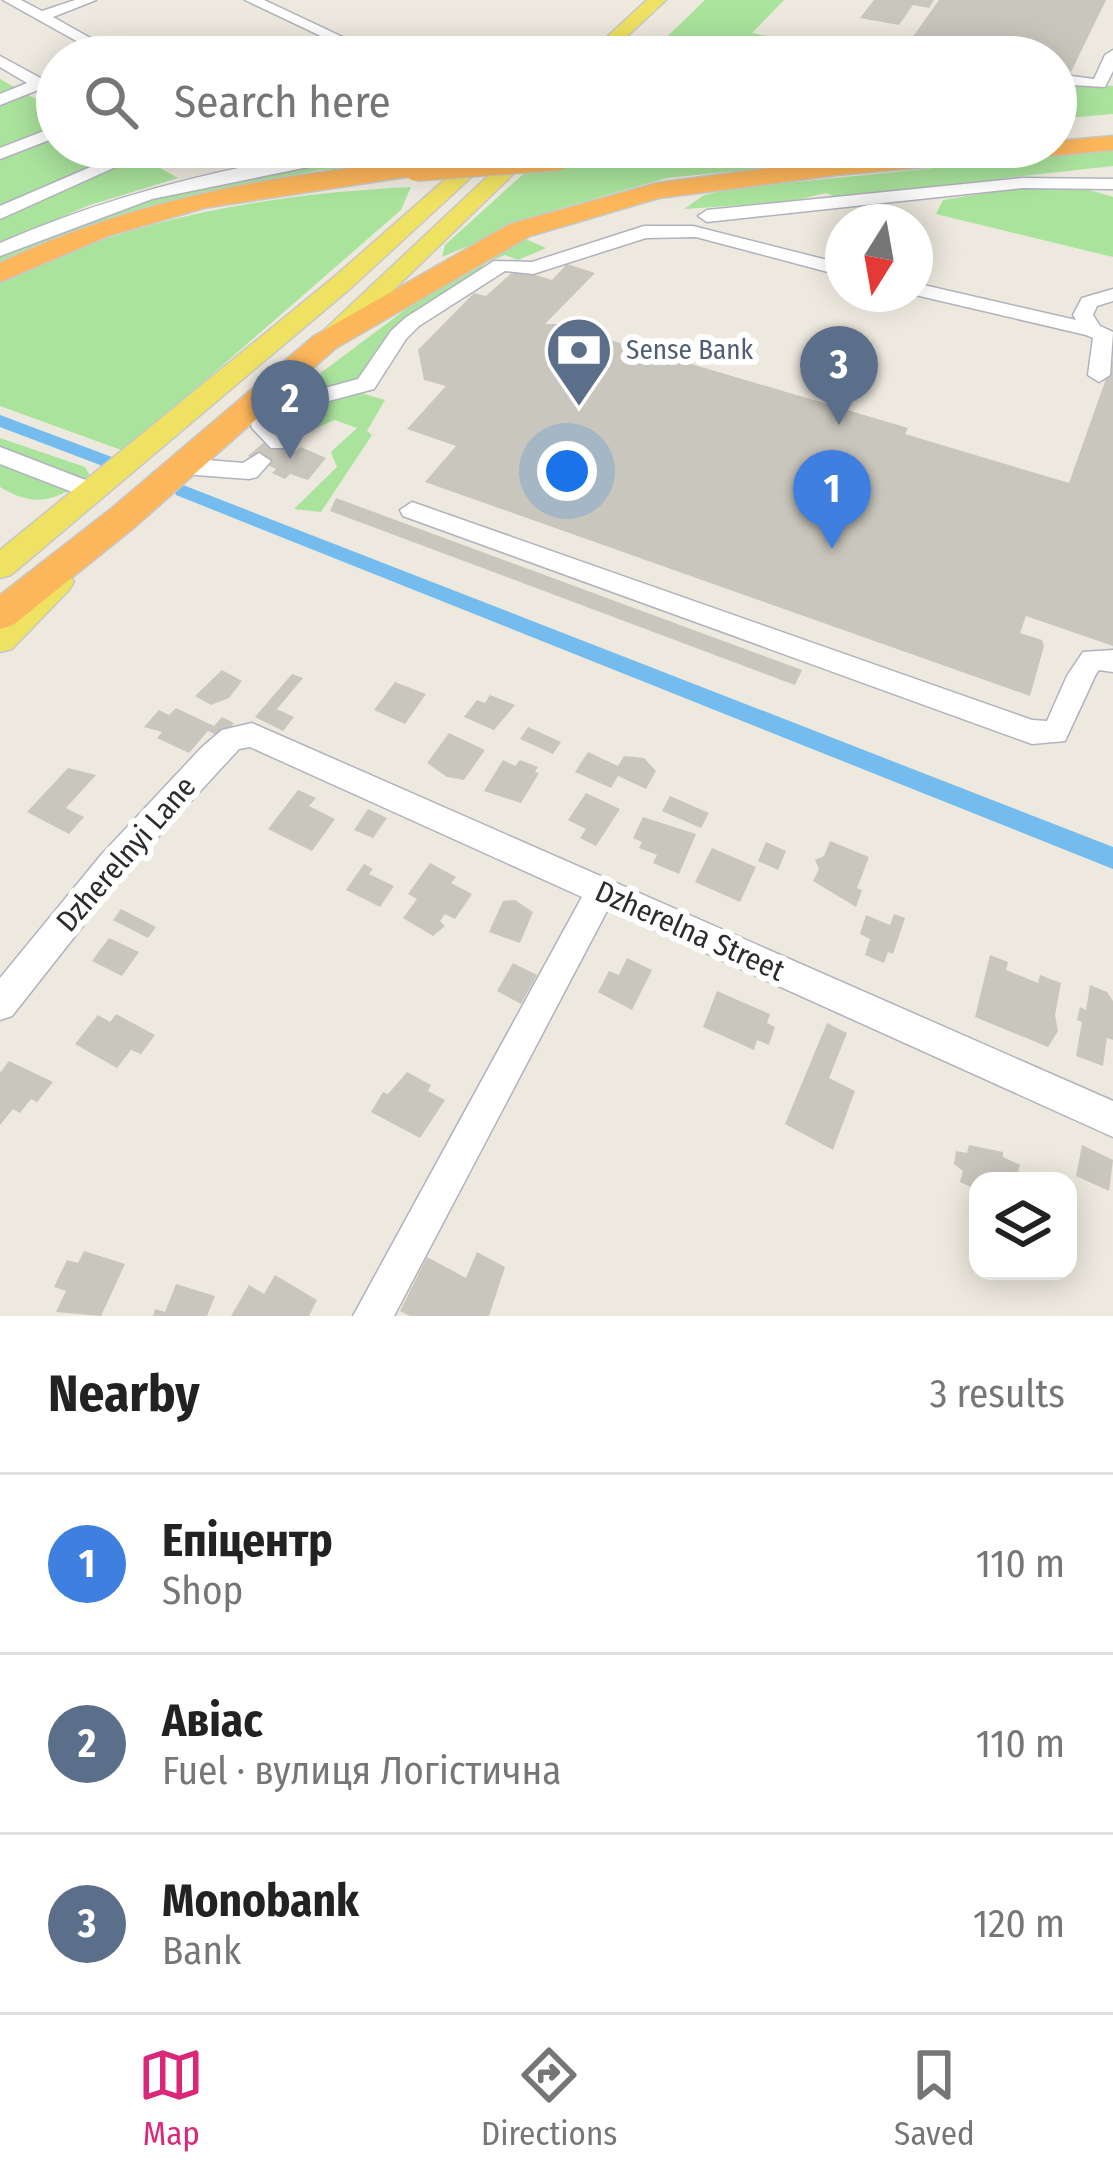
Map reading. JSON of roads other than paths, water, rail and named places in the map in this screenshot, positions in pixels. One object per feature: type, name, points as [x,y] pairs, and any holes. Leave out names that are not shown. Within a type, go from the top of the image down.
[{"type":"highway","points":[[1077,123],[1113,120]]},
{"type":"highway","points":[[1077,146],[1113,142]]},
{"type":"highway","points":[[0,274],[83,236],[161,211],[271,184],[429,168]]},
{"type":"highway","points":[[0,615],[124,517],[326,342],[520,230],[657,191],[848,168]]},
{"type":"main road","points":[[624,36],[664,7]]},
{"type":"main road","points":[[641,36],[664,7]]},
{"type":"main road","points":[[0,567],[144,451],[458,168]]},
{"type":"main road","points":[[326,342],[509,168]]},
{"type":"main road","points":[[0,640],[124,517]]},
{"type":"street","points":[[10,0],[76,36]]},
{"type":"street","points":[[40,17],[89,0]]},
{"type":"street","points":[[252,0],[331,36]]},
{"type":"street","points":[[1077,81],[1099,83],[1113,55]]},
{"type":"street","points":[[0,61],[36,82]]},
{"type":"street","points":[[0,100],[36,85]]},
{"type":"street","points":[[0,154],[36,139]]},
{"type":"street","points":[[0,213],[142,168]]},
{"type":"street","points":[[0,250],[153,168]]},
{"type":"street","points":[[279,442],[263,428],[263,397],[350,392],[374,376],[398,335],[412,322],[501,265],[532,268],[644,232],[1022,183],[1113,188]]},
{"type":"street","points":[[732,224],[749,245]]},
{"type":"street","points":[[702,228],[825,264]]},
{"type":"street","points":[[933,293],[1103,335]]},
{"type":"street","points":[[1034,315],[1084,308],[1111,295]]},
{"type":"street","points":[[1084,308],[1083,315],[1103,335]]},
{"type":"street","points":[[1103,335],[1099,375],[1113,359]]},
{"type":"street","points":[[0,454],[105,483]]},
{"type":"street","points":[[184,465],[249,471],[259,461]]},
{"type":"street","points":[[412,509],[1032,732],[1055,733],[1065,719],[1081,671],[1093,659],[1113,661]]},
{"type":"street","name":"Dzherelnyi Lane","points":[[0,1004],[112,865],[212,755],[232,738],[252,735],[269,740]]},
{"type":"street","name":"Dzherelna Street","points":[[269,740],[1113,1119]]},
{"type":"street","points":[[373,1316],[601,892]]},
{"type":"waterway","points":[[0,421],[114,464]]},
{"type":"waterway","points":[[183,491],[1113,858]]},
{"type":"place","name":"Sense Bank","points":[[579,409]]},
{"type":"place","name":"Monobank","points":[[839,425]]},
{"type":"place","name":"Авіас","points":[[290,459]]},
{"type":"place","name":"Епіцентр","points":[[832,549]]}]
